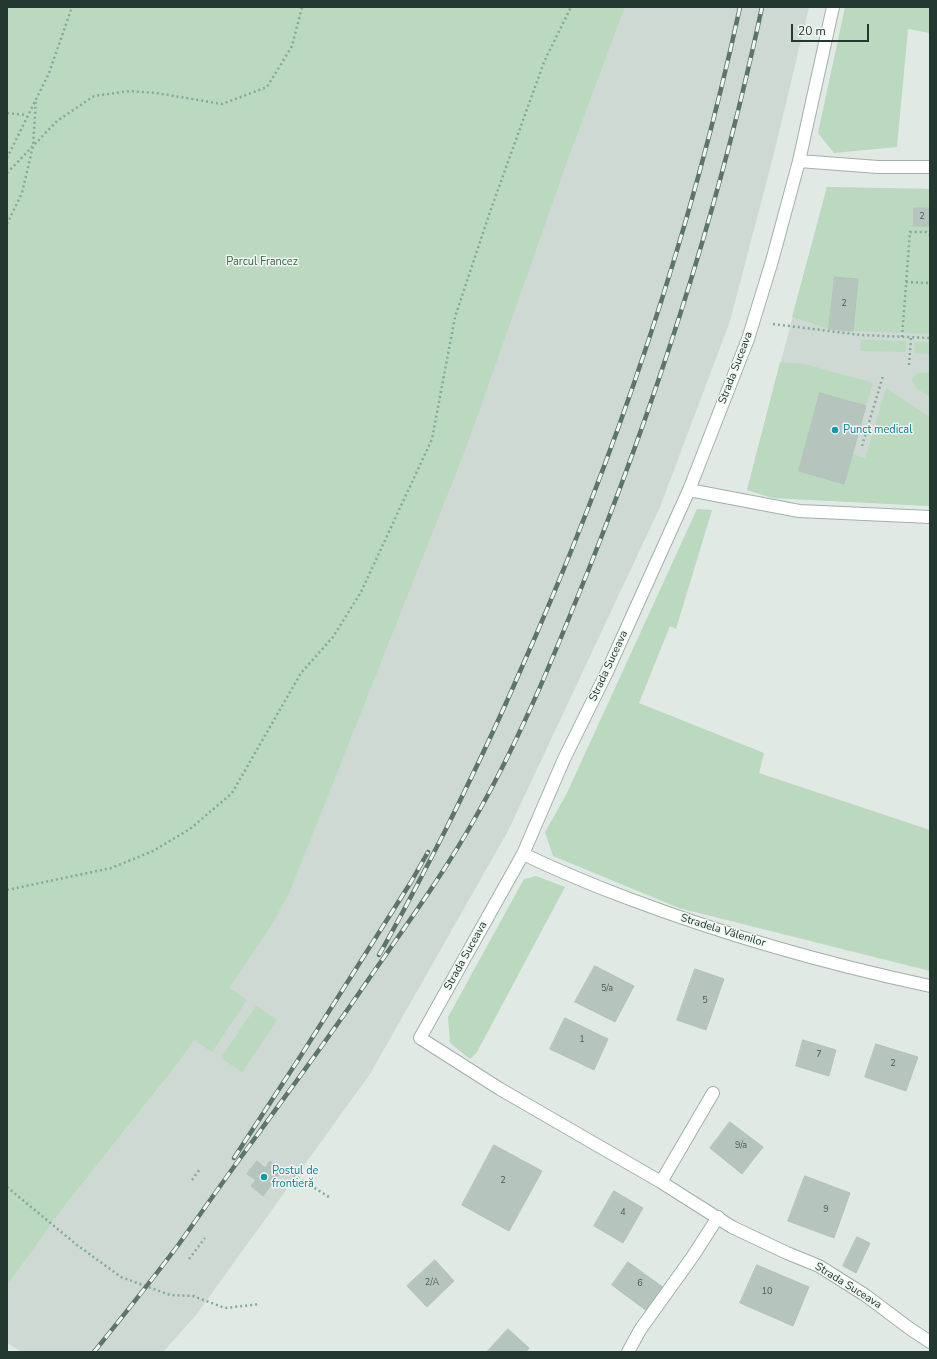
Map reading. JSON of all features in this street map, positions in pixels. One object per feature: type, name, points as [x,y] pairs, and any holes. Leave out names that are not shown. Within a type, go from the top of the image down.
[{"type":"street","name":"Strada Suceava","points":[[833,7],[799,162],[772,261],[753,321],[689,490],[606,674],[564,760],[523,854],[420,1038],[500,1089],[661,1182],[732,1227],[819,1266],[865,1295],[930,1342]]},
{"type":"street","points":[[799,162],[878,167],[930,167]]},
{"type":"street","points":[[689,490],[799,511],[930,517]]},
{"type":"street","name":"Stradela Vălenilor","points":[[523,854],[625,898],[688,920],[822,960],[930,986]]},
{"type":"street","points":[[661,1182],[713,1093]]},
{"type":"street","points":[[628,1352],[640,1330],[693,1256],[718,1217]]},
{"type":"path","points":[[7,158],[48,73],[72,7]]},
{"type":"path","points":[[7,173],[57,120],[94,96],[130,90],[222,104],[267,87],[292,46],[302,7]]},
{"type":"path","points":[[7,890],[111,868],[153,851],[190,829],[232,792],[301,673],[337,631],[361,592],[432,439],[455,317],[491,209],[544,62],[571,7]]},
{"type":"path","points":[[7,224],[22,193],[33,146],[36,97]]},
{"type":"path","points":[[7,112],[27,115]]},
{"type":"path","points":[[902,337],[910,232],[926,232],[930,235]]},
{"type":"path","points":[[906,282],[930,283]]},
{"type":"path","points":[[753,321],[862,336],[930,338]]},
{"type":"path","points":[[909,365],[911,338]]},
{"type":"path","points":[[862,446],[883,376]]},
{"type":"path","points":[[192,1180],[200,1169]]},
{"type":"path","points":[[288,1172],[329,1197]]},
{"type":"path","points":[[7,1187],[78,1245],[121,1277],[170,1295],[193,1296],[226,1308],[260,1304]]},
{"type":"path","points":[[189,1259],[205,1238]]},
{"type":"shaded area","points":[[625,7],[809,7],[774,153],[730,321],[660,507],[508,831],[370,1074],[196,1315],[163,1352],[22,1352],[7,1343],[7,1286],[63,1208],[179,1062],[267,931],[289,894],[369,689]]},
{"type":"shaded area","points":[[827,187],[930,189],[930,506],[773,498],[747,490]]},
{"type":"green space","name":"Parcul Francez","points":[[7,7],[625,7],[566,165],[466,448],[289,894],[268,931],[229,988],[247,1000],[212,1052],[194,1040],[179,1062],[63,1208],[7,1286]]},
{"type":"green space","points":[[845,7],[929,7],[930,9],[930,33],[908,29],[897,147],[834,153],[818,133]]},
{"type":"green space","points":[[827,187],[930,189],[930,334],[853,331],[858,279],[835,277],[829,329],[792,317]]},
{"type":"green space","points":[[861,340],[906,341],[906,352],[860,351]]},
{"type":"green space","points":[[915,342],[930,342],[930,354],[914,353]]},
{"type":"green space","points":[[780,362],[805,364],[873,383],[866,406],[820,393],[799,471],[844,484],[852,454],[865,458],[886,388],[930,417],[930,506],[773,498],[747,490]]},
{"type":"green space","points":[[917,373],[930,373],[930,397],[916,388],[912,379]]},
{"type":"green space","points":[[697,509],[712,510],[676,629],[670,626],[639,703],[764,753],[759,773],[930,830],[930,971],[679,908],[553,856],[545,832],[566,795]]},
{"type":"green space","points":[[536,876],[565,887],[477,1052],[470,1059],[450,1043],[448,1017],[524,879]]},
{"type":"green space","points":[[256,1006],[277,1020],[242,1072],[221,1058]]},
{"type":"building","points":[[914,208],[930,208],[930,226],[914,226]]},
{"type":"building","points":[[835,277],[858,279],[853,331],[829,329]]},
{"type":"building","name":"Punct medical","points":[[820,393],[866,406],[844,484],[799,471]]},
{"type":"building","points":[[595,966],[634,986],[615,1022],[575,1002]]},
{"type":"building","points":[[695,969],[724,979],[706,1030],[677,1020]]},
{"type":"building","points":[[565,1018],[608,1039],[594,1070],[550,1049]]},
{"type":"building","points":[[803,1040],[836,1050],[829,1076],[796,1066]]},
{"type":"building","points":[[876,1044],[918,1057],[906,1091],[865,1077]]},
{"type":"building","points":[[730,1122],[763,1147],[742,1174],[710,1148]]},
{"type":"building","points":[[494,1145],[542,1171],[509,1231],[462,1205]]},
{"type":"building","name":"Postul de frontieră","points":[[257,1161],[265,1168],[270,1161],[282,1170],[263,1196],[251,1186],[256,1180],[247,1174]]},
{"type":"building","points":[[805,1176],[850,1193],[834,1238],[788,1221]]},
{"type":"building","points":[[614,1191],[643,1208],[623,1243],[594,1226]]},
{"type":"building","points":[[857,1237],[870,1243],[856,1273],[843,1266]]},
{"type":"building","points":[[435,1260],[454,1281],[427,1307],[407,1286]]},
{"type":"building","points":[[628,1262],[664,1288],[647,1311],[612,1285]]},
{"type":"building","points":[[757,1265],[809,1287],[793,1326],[740,1303]]},
{"type":"building","points":[[508,1329],[529,1348],[526,1352],[487,1352]]},
{"type":"railway","points":[[379,955],[444,833],[473,774],[553,595],[586,513],[646,347],[673,263],[698,178],[740,7]]},
{"type":"railway","points":[[94,1352],[179,1244],[325,1042],[410,920],[466,833],[511,750],[526,719],[592,561],[643,425],[689,287],[729,148],[762,7]]},
{"type":"railway","points":[[234,1158],[411,882],[428,852]]},
{"type":"place","name":"Punct medical","points":[[835,430]]},
{"type":"place","name":"Postul de frontieră","points":[[264,1177]]}]
